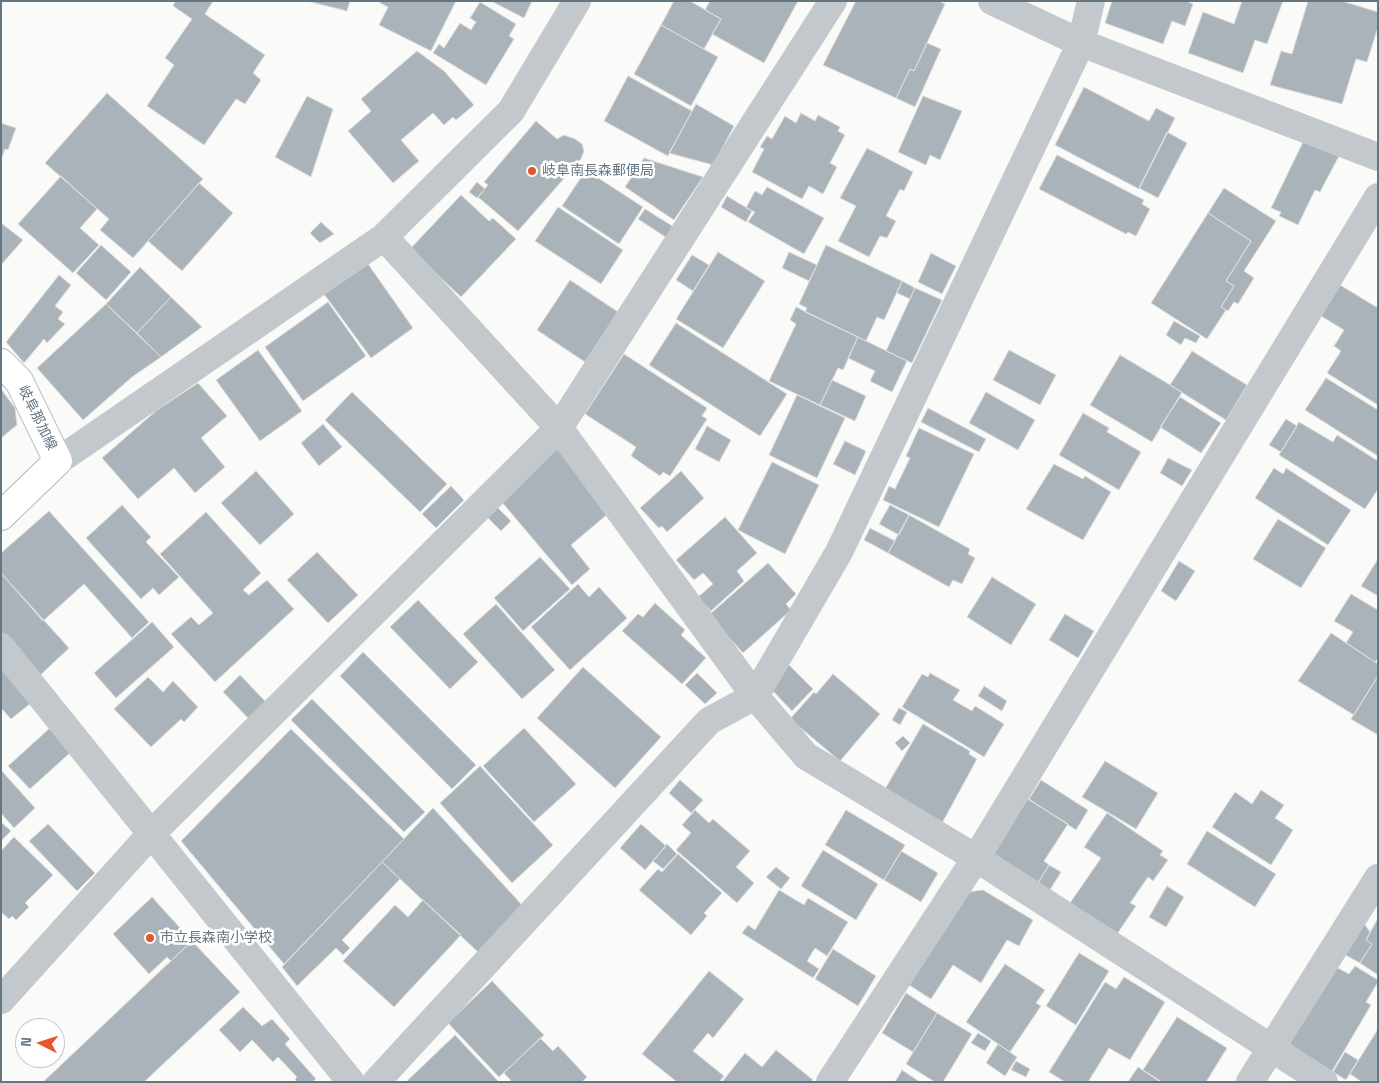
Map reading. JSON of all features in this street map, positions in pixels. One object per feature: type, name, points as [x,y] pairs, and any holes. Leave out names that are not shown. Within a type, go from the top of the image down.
[{"type":"main road","name":"岐阜那加線","points":[[1,363],[19,382],[58,461],[1,516]]},
{"type":"street","points":[[58,461],[384,237],[511,111],[577,1]]},
{"type":"street","points":[[1,1000],[152,833],[559,428],[833,1]]},
{"type":"street","points":[[992,1],[1082,43],[1378,157]]},
{"type":"street","points":[[376,1082],[709,721],[755,696],[839,552],[1082,43],[1091,1]]},
{"type":"street","points":[[830,1082],[976,858],[1378,197]]},
{"type":"street","points":[[384,237],[559,428],[755,696],[806,756],[976,858],[1324,1082]]},
{"type":"street","points":[[1,648],[351,1082]]},
{"type":"street","points":[[1250,1082],[1378,878]]},
{"type":"building","points":[[175,1],[213,1],[205,14],[265,55],[253,73],[261,80],[245,104],[236,99],[204,145],[147,106],[174,65],[165,58],[192,19],[173,6]]},
{"type":"building","points":[[307,1],[350,1],[347,11]]},
{"type":"building","points":[[381,1],[456,1],[431,51],[379,25],[388,7],[380,3]]},
{"type":"building","points":[[491,1],[532,1],[524,18]]},
{"type":"building","points":[[674,1],[690,1],[721,19],[704,49],[661,25]]},
{"type":"building","points":[[710,1],[798,1],[764,63],[712,34],[721,19],[705,10]]},
{"type":"building","points":[[856,1],[939,1],[945,4],[914,71],[910,69],[896,98],[823,65]]},
{"type":"building","points":[[1112,1],[1186,1],[1193,4],[1185,26],[1172,21],[1163,44],[1105,23]]},
{"type":"building","points":[[1242,1],[1283,1],[1267,44],[1255,40],[1243,73],[1188,53],[1203,12],[1234,24]]},
{"type":"building","points":[[1308,1],[1342,1],[1378,12],[1378,27],[1367,62],[1356,59],[1342,104],[1270,85],[1281,51],[1292,54]]},
{"type":"building","points":[[480,2],[516,24],[509,36],[514,39],[486,85],[433,53],[439,44],[444,48],[460,23],[471,30],[476,22],[470,18]]},
{"type":"building","points":[[661,25],[718,57],[691,106],[634,74]]},
{"type":"building","points":[[927,43],[941,49],[915,107],[896,98],[910,69],[914,71]]},
{"type":"building","points":[[417,51],[444,71],[474,105],[456,120],[453,117],[444,125],[433,113],[401,140],[419,161],[393,183],[348,131],[371,111],[361,99]]},
{"type":"building","points":[[628,76],[692,111],[668,156],[604,121]]},
{"type":"building","points":[[1084,87],[1149,121],[1156,108],[1175,118],[1139,189],[1055,145]]},
{"type":"building","points":[[107,93],[203,179],[133,258],[100,230],[109,219],[45,163]]},
{"type":"building","points":[[307,96],[333,109],[311,177],[275,157]]},
{"type":"building","points":[[923,96],[962,111],[940,160],[930,155],[926,165],[898,152]]},
{"type":"building","points":[[696,104],[734,126],[713,165],[669,153]]},
{"type":"building","points":[[801,113],[815,121],[818,115],[840,127],[838,131],[845,135],[830,163],[837,167],[823,194],[809,186],[802,199],[752,172],[764,149],[760,147],[767,136],[772,139],[785,116],[796,123]]},
{"type":"building","name":"岐阜南長森郵便局","points":[[536,121],[557,139],[564,135],[575,139],[582,144],[584,151],[581,159],[518,231],[478,197],[488,185],[484,182]]},
{"type":"building","points":[[1,123],[16,128],[8,150],[5,149],[1,159]]},
{"type":"building","points":[[1167,132],[1187,143],[1158,198],[1139,188]]},
{"type":"building","points":[[1303,142],[1339,156],[1320,192],[1315,190],[1298,225],[1279,216],[1281,212],[1271,208]]},
{"type":"building","points":[[867,148],[913,172],[904,191],[900,189],[886,216],[896,221],[887,238],[880,236],[869,257],[838,241],[856,206],[840,198]]},
{"type":"building","points":[[1057,155],[1144,200],[1142,204],[1150,209],[1136,236],[1128,232],[1126,234],[1039,189]]},
{"type":"building","points":[[644,158],[703,177],[674,220],[625,187]]},
{"type":"building","points":[[586,170],[643,207],[619,244],[562,206]]},
{"type":"building","points":[[61,176],[97,209],[80,228],[99,245],[73,273],[18,224]]},
{"type":"building","points":[[477,182],[485,189],[477,198],[469,192]]},
{"type":"building","points":[[199,183],[233,213],[182,271],[148,241]]},
{"type":"building","points":[[767,187],[824,218],[804,254],[748,222],[755,212],[746,208],[755,191],[762,195]]},
{"type":"building","points":[[1224,188],[1276,221],[1244,271],[1254,278],[1238,304],[1234,302],[1228,311],[1221,307],[1234,286],[1226,281],[1251,241],[1208,213]]},
{"type":"building","points":[[461,195],[489,221],[493,218],[516,239],[461,297],[410,249]]},
{"type":"building","points":[[727,196],[752,211],[746,222],[721,207]]},
{"type":"building","points":[[558,207],[623,250],[601,284],[535,241]]},
{"type":"building","points":[[645,209],[674,227],[667,238],[638,219]]},
{"type":"building","points":[[1208,213],[1251,241],[1226,281],[1234,286],[1221,307],[1226,310],[1207,339],[1151,303]]},
{"type":"building","points":[[321,222],[334,234],[320,243],[310,233]]},
{"type":"building","points":[[1,223],[23,240],[1,265]]},
{"type":"building","points":[[101,245],[131,272],[106,300],[76,273]]},
{"type":"building","points":[[826,245],[902,281],[884,320],[877,317],[866,341],[805,312],[807,308],[799,304]]},
{"type":"building","points":[[718,252],[765,281],[723,348],[676,319]]},
{"type":"building","points":[[789,252],[817,265],[809,281],[782,268]]},
{"type":"building","points":[[931,253],[956,266],[942,294],[918,282]]},
{"type":"building","points":[[692,255],[709,265],[693,291],[676,280]]},
{"type":"building","points":[[368,264],[413,328],[371,358],[324,294]]},
{"type":"building","points":[[140,267],[171,297],[137,333],[106,304]]},
{"type":"building","points":[[59,275],[71,285],[55,306],[63,312],[58,319],[65,324],[47,343],[44,339],[24,363],[6,342]]},
{"type":"building","points":[[570,280],[618,312],[585,362],[537,330]]},
{"type":"building","points":[[902,281],[915,288],[910,299],[897,293]]},
{"type":"building","points":[[1340,285],[1378,308],[1378,405],[1327,373],[1341,351],[1334,346],[1344,330],[1321,316]]},
{"type":"building","points":[[915,288],[942,300],[912,363],[886,351]]},
{"type":"building","points":[[171,297],[202,327],[161,357],[137,333]]},
{"type":"building","points":[[328,302],[366,356],[303,401],[265,347]]},
{"type":"building","points":[[106,304],[161,357],[132,377],[83,420],[37,368]]},
{"type":"building","points":[[796,307],[858,337],[843,370],[838,368],[820,405],[769,381],[796,324],[790,320]]},
{"type":"building","points":[[1174,321],[1200,336],[1196,343],[1185,338],[1181,345],[1166,335]]},
{"type":"building","points":[[676,323],[787,394],[760,436],[649,365]]},
{"type":"building","points":[[858,337],[907,361],[892,392],[870,381],[875,371],[848,358]]},
{"type":"building","points":[[258,350],[302,411],[260,441],[216,380]]},
{"type":"building","points":[[1009,350],[1056,375],[1040,405],[993,380]]},
{"type":"building","points":[[1192,351],[1247,385],[1226,420],[1170,385]]},
{"type":"building","points":[[624,354],[707,408],[702,416],[707,419],[670,476],[663,472],[660,476],[631,456],[636,447],[585,414]]},
{"type":"building","points":[[1120,355],[1182,392],[1152,442],[1090,405]]},
{"type":"building","points":[[1326,378],[1378,410],[1378,456],[1305,410]]},
{"type":"building","points":[[832,380],[866,396],[855,421],[820,405]]},
{"type":"building","points":[[198,383],[227,416],[201,438],[225,467],[195,493],[174,468],[138,499],[102,458],[157,410]]},
{"type":"building","points":[[1,389],[15,408],[17,425],[1,438]]},
{"type":"building","points":[[352,392],[447,484],[420,512],[325,420]]},
{"type":"building","points":[[986,392],[1035,420],[1018,450],[969,423]]},
{"type":"building","points":[[797,395],[845,418],[817,478],[769,455]]},
{"type":"building","points":[[1180,397],[1221,423],[1201,453],[1160,427]]},
{"type":"building","points":[[928,408],[986,439],[979,452],[921,422]]},
{"type":"building","points":[[1083,413],[1109,428],[1107,432],[1141,452],[1119,490],[1059,455]]},
{"type":"building","points":[[1286,419],[1297,426],[1281,452],[1269,445]]},
{"type":"building","points":[[1299,422],[1333,442],[1337,435],[1378,461],[1378,489],[1365,509],[1279,455]]},
{"type":"building","points":[[323,424],[342,447],[319,466],[301,443]]},
{"type":"building","points":[[707,426],[731,440],[719,462],[695,449]]},
{"type":"building","points":[[919,428],[974,454],[939,527],[883,500],[889,486],[895,489],[910,458],[906,456]]},
{"type":"building","points":[[845,441],[866,451],[855,475],[833,464]]},
{"type":"building","points":[[556,448],[610,512],[571,545],[590,569],[572,585],[501,501]]},
{"type":"building","points":[[1168,458],[1192,470],[1182,486],[1160,473]]},
{"type":"building","points":[[772,462],[819,485],[785,554],[738,530]]},
{"type":"building","points":[[1054,464],[1083,479],[1085,476],[1111,492],[1083,540],[1026,509]]},
{"type":"building","points":[[1274,468],[1283,474],[1286,468],[1351,510],[1328,545],[1255,498]]},
{"type":"building","points":[[256,471],[294,514],[260,545],[221,503]]},
{"type":"building","points":[[681,471],[704,498],[667,532],[662,526],[659,528],[640,508]]},
{"type":"building","points":[[451,486],[464,500],[436,528],[422,514]]},
{"type":"building","points":[[122,505],[151,537],[146,542],[179,577],[159,595],[153,588],[141,599],[86,538]]},
{"type":"building","points":[[890,505],[909,515],[899,535],[879,524]]},
{"type":"building","points":[[496,506],[511,521],[501,531],[486,516]]},
{"type":"building","points":[[49,511],[149,622],[132,638],[84,584],[43,621],[1,573],[1,553]]},
{"type":"building","points":[[206,512],[261,573],[243,590],[249,595],[267,580],[294,609],[215,682],[171,634],[191,617],[199,625],[213,613],[160,554]]},
{"type":"building","points":[[909,515],[970,549],[968,554],[975,558],[962,584],[953,580],[949,587],[888,553]]},
{"type":"building","points":[[725,517],[757,553],[737,571],[744,581],[711,611],[698,597],[713,584],[703,573],[694,580],[676,560]]},
{"type":"building","points":[[1278,519],[1326,548],[1301,588],[1253,559]]},
{"type":"building","points":[[870,528],[895,541],[888,553],[864,540]]},
{"type":"building","points":[[317,552],[358,595],[328,623],[287,580]]},
{"type":"building","points":[[540,557],[570,589],[523,631],[494,598]]},
{"type":"building","points":[[1378,559],[1378,596],[1361,586]]},
{"type":"building","points":[[1179,561],[1195,571],[1176,601],[1161,591]]},
{"type":"building","points":[[768,563],[796,594],[786,604],[791,610],[743,653],[709,615]]},
{"type":"building","points":[[1,573],[69,648],[34,681],[1,643]]},
{"type":"building","points":[[992,577],[1036,604],[1011,645],[967,617]]},
{"type":"building","points":[[578,584],[589,597],[599,587],[627,618],[570,670],[531,627]]},
{"type":"building","points":[[1351,594],[1378,610],[1378,658],[1375,662],[1346,643],[1353,632],[1334,621]]},
{"type":"building","points":[[418,600],[478,662],[450,689],[390,627]]},
{"type":"building","points":[[655,603],[685,630],[681,635],[706,658],[682,684],[622,631],[638,614],[643,617]]},
{"type":"building","points":[[496,604],[555,670],[522,699],[463,634]]},
{"type":"building","points":[[1065,614],[1094,631],[1078,658],[1049,640]]},
{"type":"building","points":[[152,622],[174,647],[116,698],[94,673]]},
{"type":"building","points":[[1331,633],[1378,664],[1378,676],[1354,715],[1298,681]]},
{"type":"building","points":[[363,652],[476,765],[452,789],[340,676]]},
{"type":"building","points":[[786,662],[813,689],[792,711],[769,687]]},
{"type":"building","points":[[583,667],[661,737],[615,788],[537,718]]},
{"type":"building","points":[[1,669],[31,703],[11,719],[1,708]]},
{"type":"building","points":[[697,673],[717,693],[705,704],[685,685]]},
{"type":"building","points":[[930,673],[960,690],[953,700],[972,711],[975,706],[1004,724],[984,757],[902,707],[922,674],[928,677]]},
{"type":"building","points":[[833,674],[880,714],[840,761],[790,719],[814,692],[816,694]]},
{"type":"building","points":[[240,675],[266,702],[249,719],[223,692]]},
{"type":"building","points":[[1378,676],[1378,735],[1351,719]]},
{"type":"building","points":[[148,677],[163,692],[173,681],[198,707],[184,722],[181,719],[151,747],[114,709]]},
{"type":"building","points":[[984,686],[1007,701],[1002,711],[978,696]]},
{"type":"building","points":[[312,699],[425,812],[404,832],[291,720]]},
{"type":"building","points":[[899,708],[907,712],[900,725],[892,720]]},
{"type":"building","points":[[923,724],[970,751],[969,754],[977,759],[941,825],[885,789]]},
{"type":"building","points":[[51,727],[72,751],[30,789],[8,766]]},
{"type":"building","points":[[524,728],[576,784],[534,822],[483,766]]},
{"type":"building","points":[[291,729],[404,839],[284,964],[181,841]]},
{"type":"building","points":[[903,736],[910,743],[902,751],[895,743]]},
{"type":"building","points":[[1105,761],[1158,793],[1136,829],[1082,797]]},
{"type":"building","points":[[480,766],[553,845],[512,883],[440,803]]},
{"type":"building","points":[[1,770],[35,808],[14,828],[1,813]]},
{"type":"building","points":[[680,780],[703,800],[691,813],[669,793]]},
{"type":"building","points":[[1041,780],[1088,810],[1076,830],[1029,799]]},
{"type":"building","points":[[1261,790],[1284,805],[1275,818],[1293,830],[1271,865],[1212,827],[1235,792],[1252,804]]},
{"type":"building","points":[[1023,796],[1068,824],[1044,861],[1049,865],[1034,890],[995,866],[992,847]]},
{"type":"building","points":[[433,808],[522,905],[478,952],[382,862]]},
{"type":"building","points":[[695,810],[709,823],[713,819],[750,851],[736,867],[754,883],[737,903],[676,850],[691,833],[682,825]]},
{"type":"building","points":[[846,810],[905,845],[884,880],[825,845]]},
{"type":"building","points":[[1107,813],[1163,851],[1160,855],[1168,860],[1153,881],[1148,877],[1130,903],[1136,906],[1117,934],[1070,903],[1101,858],[1084,847]]},
{"type":"building","points":[[1,822],[11,831],[1,841]]},
{"type":"building","points":[[48,824],[95,873],[77,891],[29,841]]},
{"type":"building","points":[[641,824],[666,846],[645,870],[620,848]]},
{"type":"building","points":[[1207,831],[1276,874],[1255,907],[1187,864]]},
{"type":"building","points":[[14,837],[53,875],[25,903],[29,907],[16,920],[12,916],[9,919],[1,912],[1,851]]},
{"type":"building","points":[[667,844],[677,854],[663,869],[653,861]]},
{"type":"building","points":[[823,850],[878,884],[856,920],[801,886]]},
{"type":"building","points":[[901,851],[938,873],[921,902],[884,880]]},
{"type":"building","points":[[678,854],[722,893],[704,913],[707,916],[691,935],[639,890],[658,869],[662,872]]},
{"type":"building","points":[[382,862],[400,879],[342,940],[350,948],[343,955],[336,948],[297,986],[282,967]]},
{"type":"building","points":[[1049,865],[1061,872],[1048,893],[1036,886]]},
{"type":"building","points":[[776,867],[790,878],[781,889],[766,877]]},
{"type":"building","points":[[1167,886],[1184,897],[1166,927],[1149,917]]},
{"type":"building","points":[[779,890],[804,905],[808,898],[848,922],[827,956],[815,948],[807,961],[819,969],[813,978],[742,933],[748,925],[755,930]]},
{"type":"building","points":[[983,890],[1033,920],[1019,946],[1007,940],[981,983],[953,965],[931,999],[909,985],[968,892]]},
{"type":"building","points":[[152,897],[192,941],[171,961],[167,957],[149,974],[113,934]]},
{"type":"building","points":[[423,900],[461,935],[394,1007],[343,961],[395,905],[408,917]]},
{"type":"building","points":[[1361,919],[1370,932],[1366,940],[1372,944],[1360,963],[1340,952]]},
{"type":"building","points":[[1377,920],[1378,975],[1360,963],[1372,944],[1366,940]]},
{"type":"building","points":[[192,941],[240,992],[144,1082],[43,1082],[58,1068],[65,1068],[65,1061]]},
{"type":"building","points":[[833,949],[876,976],[858,1006],[815,979]]},
{"type":"building","points":[[1079,953],[1109,971],[1076,1025],[1046,1006]]},
{"type":"building","points":[[1005,964],[1045,990],[1036,1003],[1041,1006],[1010,1052],[966,1022]]},
{"type":"building","points":[[1332,965],[1349,974],[1355,966],[1378,980],[1378,982],[1366,1002],[1371,1005],[1331,1073],[1292,1048],[1288,1036]]},
{"type":"building","points":[[709,971],[744,999],[713,1038],[708,1033],[693,1051],[724,1076],[719,1082],[677,1082],[642,1054]]},
{"type":"building","points":[[1124,977],[1165,1002],[1130,1060],[1109,1048],[1088,1082],[1065,1082],[1049,1072],[1105,982],[1116,989]]},
{"type":"building","points":[[492,981],[544,1035],[499,1077],[448,1023]]},
{"type":"building","points":[[906,993],[937,1013],[913,1052],[882,1033]]},
{"type":"building","points":[[243,1007],[262,1026],[272,1019],[290,1039],[285,1044],[316,1079],[312,1082],[297,1082],[295,1079],[297,1077],[278,1057],[273,1062],[252,1040],[240,1052],[219,1030]]},
{"type":"building","points":[[937,1013],[972,1034],[943,1082],[935,1082],[906,1064]]},
{"type":"building","points":[[1177,1017],[1227,1048],[1206,1082],[1162,1082],[1143,1070]]},
{"type":"building","points":[[1378,1029],[1378,1082],[1362,1082],[1350,1074]]},
{"type":"building","points":[[978,1033],[991,1041],[985,1051],[971,1043]]},
{"type":"building","points":[[455,1035],[499,1082],[406,1082]]},
{"type":"building","points":[[540,1038],[553,1051],[558,1046],[587,1077],[582,1082],[512,1082],[504,1073]]},
{"type":"building","points":[[998,1044],[1017,1057],[1005,1076],[986,1063]]},
{"type":"building","points":[[776,1050],[813,1080],[811,1082],[722,1082],[745,1053],[762,1067]]},
{"type":"building","points":[[1345,1052],[1358,1060],[1346,1080],[1333,1072]]},
{"type":"building","points":[[1016,1061],[1030,1069],[1026,1077],[1011,1070]]},
{"type":"building","points":[[1138,1067],[1160,1082],[1128,1082]]},
{"type":"building","points":[[902,1070],[920,1082],[895,1082]]},
{"type":"place","name":"岐阜南長森郵便局","points":[[532,171]]},
{"type":"place","name":"市立長森南小学校","points":[[150,938]]}]
